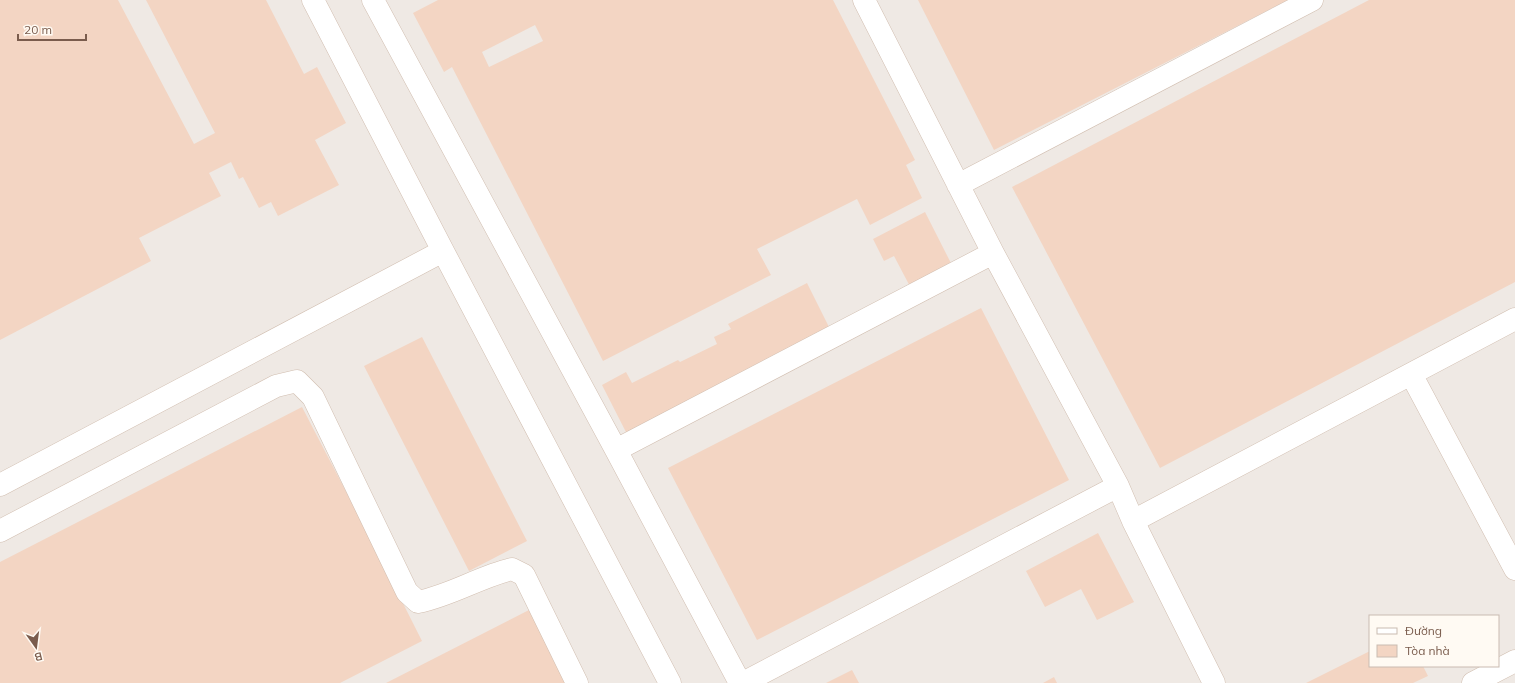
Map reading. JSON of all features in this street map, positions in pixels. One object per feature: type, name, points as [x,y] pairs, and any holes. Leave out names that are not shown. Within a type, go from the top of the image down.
[{"type":"lane","points":[[313,0],[670,683]]},
{"type":"lane","points":[[373,0],[740,683]]},
{"type":"lane","points":[[864,0],[993,253],[1118,486],[1133,521],[1214,683]]},
{"type":"lane","points":[[958,185],[1312,0]]},
{"type":"lane","points":[[0,485],[443,251]]},
{"type":"lane","points":[[616,450],[993,253]]},
{"type":"lane","points":[[1133,521],[1515,319]]},
{"type":"lane","points":[[1411,374],[1515,569]]},
{"type":"lane","points":[[0,531],[276,386],[297,381],[314,397],[407,592],[418,602],[438,598],[495,573],[512,569],[524,575],[577,683]]},
{"type":"lane","points":[[743,683],[1118,486]]},
{"type":"lane","points":[[1473,683],[1515,661]]},
{"type":"shaded area","points":[[0,0],[1515,0],[1515,683],[0,683]]},
{"type":"building","points":[[0,0],[118,0],[194,144],[215,133],[146,0],[266,0],[304,74],[317,67],[346,123],[315,140],[339,185],[278,216],[271,202],[259,208],[243,177],[239,179],[231,162],[209,173],[221,196],[139,238],[151,261],[0,340]]},
{"type":"building","points":[[438,0],[833,0],[915,160],[906,165],[922,198],[870,225],[857,199],[757,249],[771,275],[603,361],[452,67],[444,72],[413,13]],"holes":[[[535,25],[543,41],[489,67],[482,52]]]},
{"type":"building","points":[[918,0],[1288,0],[994,150]]},
{"type":"building","points":[[1369,0],[1515,0],[1515,282],[1160,468],[1012,187]]},
{"type":"building","points":[[925,212],[957,275],[915,296],[894,256],[884,261],[873,239]]},
{"type":"building","points":[[807,283],[833,335],[629,438],[602,385],[626,372],[632,383],[678,360],[680,362],[717,344],[714,337],[731,329],[728,324]]},
{"type":"building","points":[[981,308],[1069,480],[757,640],[668,468]]},
{"type":"building","points":[[422,337],[527,541],[469,571],[364,366]]},
{"type":"building","points":[[302,407],[422,641],[340,683],[0,683],[0,562]]},
{"type":"building","points":[[1098,533],[1134,602],[1097,620],[1081,589],[1045,607],[1026,571]]},
{"type":"building","points":[[529,610],[566,683],[386,683]]},
{"type":"building","points":[[1369,652],[1369,667],[1424,667],[1428,676],[1413,683],[1306,683]]},
{"type":"building","points":[[852,670],[859,683],[826,683]]},
{"type":"building","points":[[1054,677],[1057,683],[1043,683]]}]
